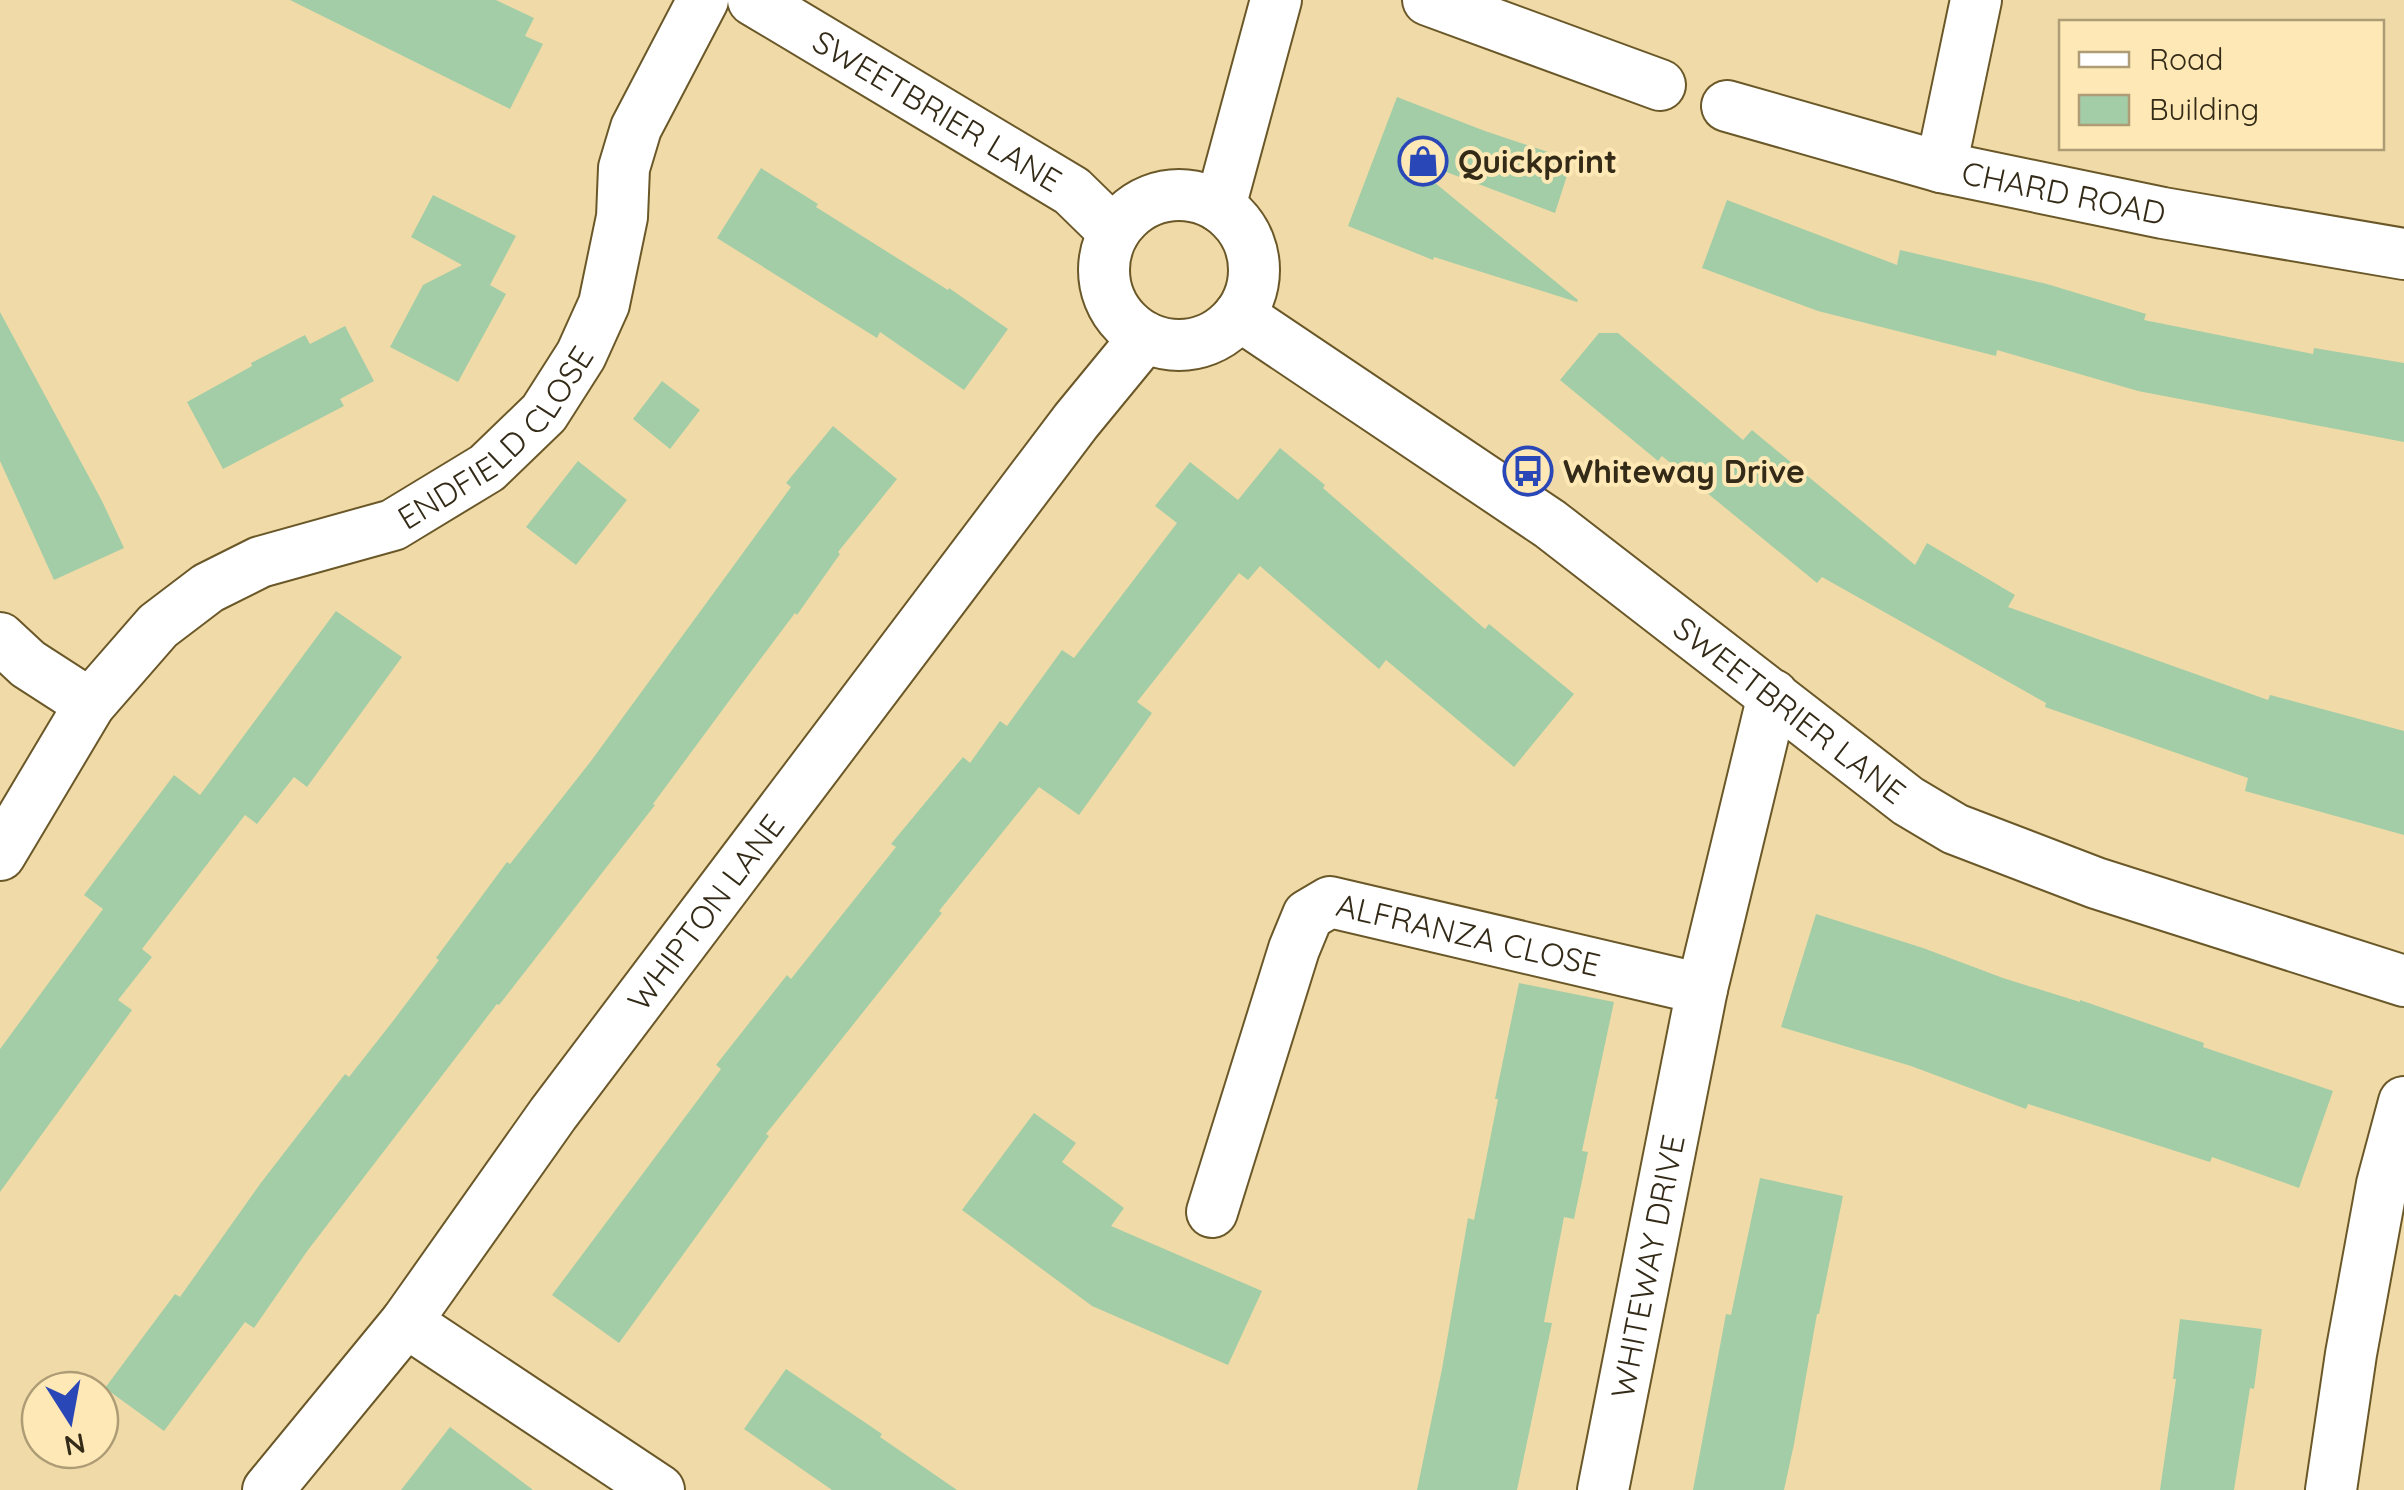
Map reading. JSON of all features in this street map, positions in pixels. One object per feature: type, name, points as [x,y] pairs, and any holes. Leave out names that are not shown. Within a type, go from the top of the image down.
[{"type":"street","name":"ENDFIELD CLOSE","points":[[0,855],[90,704],[158,626],[208,588],[260,562],[392,526],[488,468],[544,413],[581,355],[604,304],[622,217],[624,168],[636,128],[703,0]]},
{"type":"street","name":"SWEETBRIER LANE","points":[[754,0],[1072,191],[1114,232]]},
{"type":"street","points":[[1220,207],[1276,0]]},
{"type":"street","points":[[1428,0],[1660,85]]},
{"type":"street","points":[[1941,167],[1976,0]]},
{"type":"street","name":"CHARD ROAD","points":[[1727,106],[1941,167],[2162,213],[2404,254]]},
{"type":"street","points":[[1174,194],[1198,197],[1220,207],[1239,224],[1250,245],[1254,269],[1250,293],[1239,315],[1220,332],[1196,343],[1170,344],[1145,336],[1125,323],[1111,302],[1104,279],[1105,254],[1114,232],[1129,212],[1150,200],[1174,194]]},
{"type":"street","name":"SWEETBRIER LANE","points":[[1239,315],[1550,524],[1908,802],[1955,828],[2096,882],[2404,981]]},
{"type":"street","name":"WHIPTON LANE","points":[[268,1490],[406,1322],[552,1114],[1076,421],[1145,336]]},
{"type":"street","points":[[0,638],[28,664],[90,704]]},
{"type":"street","name":"WHITEWAY DRIVE","points":[[1603,1490],[1702,990],[1772,695]]},
{"type":"street","name":"ALFRANZA CLOSE","points":[[1212,1212],[1294,949],[1308,915],[1330,902],[1702,990]]},
{"type":"street","points":[[2331,1490],[2382,1184],[2404,1102]]},
{"type":"street","points":[[406,1322],[660,1490]]},
{"type":"building","points":[[290,0],[496,0],[534,18],[525,36],[543,44],[510,109]]},
{"type":"building","points":[[1397,97],[1572,160],[1555,213],[1401,155],[1577,302],[1434,257],[1433,260],[1348,226]]},
{"type":"building","points":[[761,168],[1008,329],[964,390],[880,332],[877,338],[717,238]]},
{"type":"building","points":[[433,195],[516,236],[490,285],[506,294],[458,382],[390,347],[423,285],[462,265],[411,237]]},
{"type":"building","points":[[1727,200],[1897,265],[1900,250],[2047,284],[2146,314],[2144,320],[2313,354],[2314,348],[2404,363],[2404,442],[2138,391],[1997,350],[1996,356],[1818,311],[1702,268]]},
{"type":"building","points":[[0,312],[124,548],[54,580],[0,461]]},
{"type":"building","points":[[345,326],[374,381],[340,399],[344,406],[223,469],[187,402],[305,335],[310,344]]},
{"type":"building","points":[[1599,333],[1618,333],[1743,440],[1752,430],[1915,565],[1927,543],[2015,595],[2008,607],[2268,700],[2270,695],[2404,731],[2404,835],[2245,791],[2248,778],[2045,707],[2046,703],[1822,577],[1817,583],[1662,456],[1658,461],[1560,380]]},
{"type":"building","points":[[662,381],[700,410],[670,449],[633,419]]},
{"type":"building","points":[[833,426],[897,479],[838,552],[797,615],[655,805],[308,1250],[254,1328],[245,1322],[164,1431],[120,1399],[118,1370],[175,1294],[180,1297],[345,1074],[349,1077],[393,1021],[507,862],[510,864],[591,761],[791,487],[786,483]]},
{"type":"building","points":[[1280,448],[1485,629],[1489,624],[1574,694],[1514,767],[1386,660],[1379,669],[1260,566],[1248,580],[1239,573],[1137,702],[1152,713],[1079,815],[1039,787],[766,1134],[769,1136],[619,1343],[552,1295],[721,1069],[716,1065],[787,975],[791,979],[896,847],[891,844],[963,757],[970,763],[1000,721],[1007,726],[1062,650],[1074,658],[1177,523],[1155,506],[1190,462],[1238,500]]},
{"type":"building","points":[[578,461],[627,500],[576,565],[526,527]]},
{"type":"building","points":[[336,611],[402,657],[307,787],[294,777],[257,824],[245,815],[142,949],[152,957],[118,1000],[132,1010],[0,1192],[0,1049],[103,909],[84,895],[174,775],[200,795]]},
{"type":"building","points":[[1816,914],[2080,1000],[2333,1091],[2299,1188],[2212,1157],[2210,1162],[2028,1104],[2026,1109],[1911,1066],[1781,1027]]},
{"type":"building","points":[[1519,983],[1614,1002],[1582,1151],[1588,1152],[1574,1219],[1564,1217],[1544,1322],[1552,1323],[1517,1490],[1417,1490],[1468,1218],[1474,1220]]},
{"type":"building","points":[[1034,1113],[1076,1143],[1062,1162],[1124,1208],[1111,1226],[1262,1291],[1228,1365],[1092,1306],[962,1210]]},
{"type":"building","points":[[1760,1178],[1843,1196],[1794,1444],[1784,1490],[1693,1490],[1726,1314],[1731,1315]]},
{"type":"building","points":[[2180,1319],[2262,1329],[2234,1490],[2160,1490]]},
{"type":"building","points":[[786,1369],[957,1490],[832,1490],[744,1429]]},
{"type":"building","points":[[450,1427],[533,1490],[401,1490]]},
{"type":"place","name":"Quickprint","points":[[1423,161]]},
{"type":"place","name":"Whiteway Drive","points":[[1528,471]]}]
